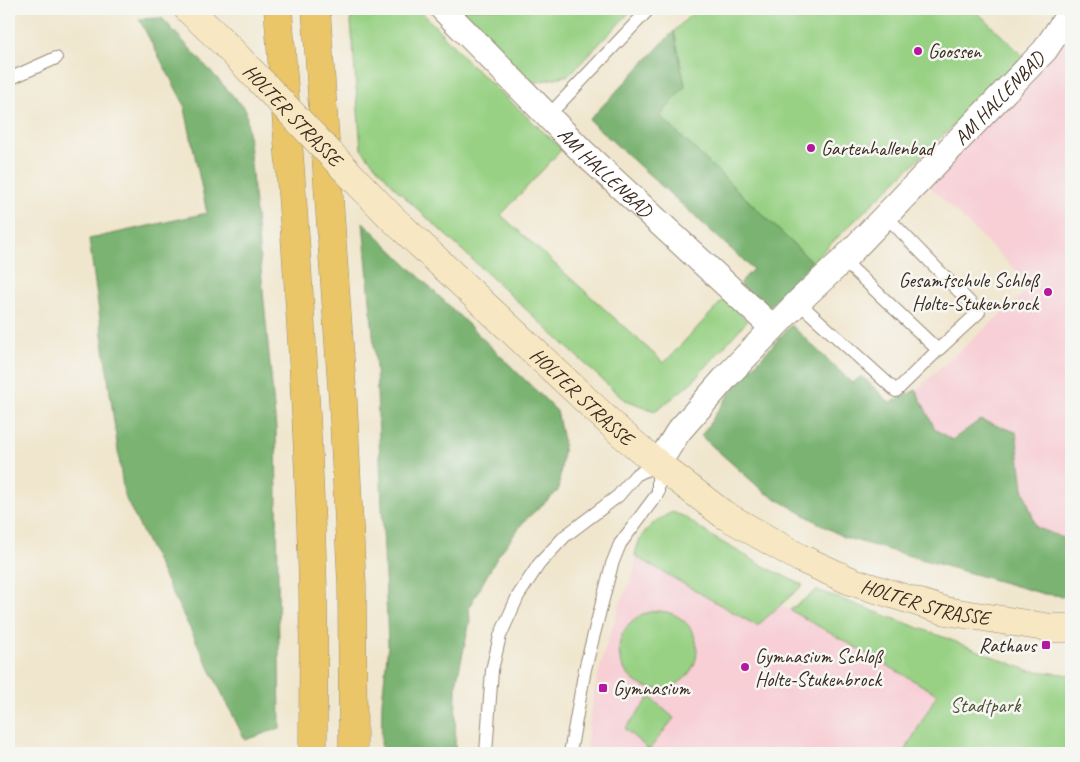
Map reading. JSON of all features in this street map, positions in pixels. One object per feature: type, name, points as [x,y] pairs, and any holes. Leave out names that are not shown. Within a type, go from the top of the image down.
[{"type":"highway","points":[[278,9],[293,199],[306,424],[313,591],[313,753]]},
{"type":"highway","points":[[316,9],[343,402],[352,586],[353,753]]},
{"type":"street","name":"HOLTER STRASSE","points":[[188,9],[223,42],[391,217],[552,370],[621,433],[723,514],[800,558],[853,582],[946,611],[1051,628],[1071,628]]},
{"type":"street","name":"AM HALLENBAD","points":[[443,9],[584,152],[773,328]]},
{"type":"street","name":"AM HALLENBAD","points":[[658,464],[678,432],[727,376],[798,302],[843,260],[1045,50],[1070,13]]},
{"type":"lane","points":[[548,116],[649,9]]},
{"type":"lane","points":[[9,79],[56,58]]},
{"type":"lane","points":[[798,302],[896,391],[979,312],[885,215]]},
{"type":"lane","points":[[843,260],[938,350]]},
{"type":"lane","points":[[486,753],[492,670],[500,636],[518,596],[540,564],[565,536],[618,496],[636,475],[658,464],[658,494],[620,544],[612,564],[585,669],[570,753]]},
{"type":"shaded area","name":"Gesamtschule Schloß Holte-Stukenbrock","points":[[1066,35],[1071,41],[1071,541],[1036,527],[1023,488],[1016,432],[980,420],[952,441],[935,429],[916,390],[1032,286],[928,185]]},
{"type":"shaded area","name":"Gymnasium Schloß Holte-Stukenbrock","points":[[635,556],[757,626],[781,605],[937,694],[904,753],[585,753],[595,687],[619,607],[634,572]]},
{"type":"green space","points":[[350,9],[419,9],[470,64],[562,149],[501,215],[664,363],[725,298],[747,321],[695,379],[655,411],[623,399],[398,191],[361,149]]},
{"type":"green space","points":[[456,9],[633,9],[569,75],[528,84]]},
{"type":"green space","name":"Gartenhallenbad","points":[[696,9],[974,9],[1024,57],[812,262],[660,116],[685,86],[674,31]]},
{"type":"green space","points":[[162,18],[246,110],[276,429],[280,728],[245,740],[124,495],[89,239],[207,213],[184,104],[139,19]]},
{"type":"green space","points":[[674,31],[685,86],[660,116],[812,262],[764,312],[739,284],[753,269],[589,120]]},
{"type":"green space","points":[[363,222],[557,411],[564,445],[558,491],[525,520],[498,556],[469,607],[470,621],[456,684],[455,753],[381,753],[382,702],[388,644],[376,368]]},
{"type":"green space","points":[[791,325],[852,383],[862,376],[890,403],[916,390],[935,429],[952,440],[980,420],[1016,432],[1023,488],[1036,527],[1071,541],[1071,597],[1044,594],[843,537],[763,491],[701,436],[732,390]]},
{"type":"green space","points":[[672,512],[683,516],[713,537],[767,568],[803,585],[757,626],[635,556],[643,534],[658,520]]},
{"type":"green space","name":"Stadtpark","points":[[817,590],[1027,670],[1071,675],[1071,753],[904,753],[937,694],[790,610]]},
{"type":"green space","points":[[658,611],[673,614],[686,622],[694,635],[697,650],[694,665],[686,678],[673,686],[658,689],[643,686],[630,678],[622,665],[619,650],[622,635],[630,622],[643,614]]},
{"type":"green space","points":[[650,697],[674,718],[649,750],[625,729]]},
{"type":"place","name":"Goossen","points":[[918,51]]},
{"type":"place","name":"Gartenhallenbad","points":[[811,148]]},
{"type":"place","name":"Gesamtschule Schloß Holte-Stukenbrock","points":[[1048,292]]},
{"type":"place","name":"Rathaus","points":[[1046,645]]},
{"type":"place","name":"Gymnasium Schloß Holte-Stukenbrock","points":[[745,667]]},
{"type":"place","name":"Gymnasium","points":[[603,688]]}]
